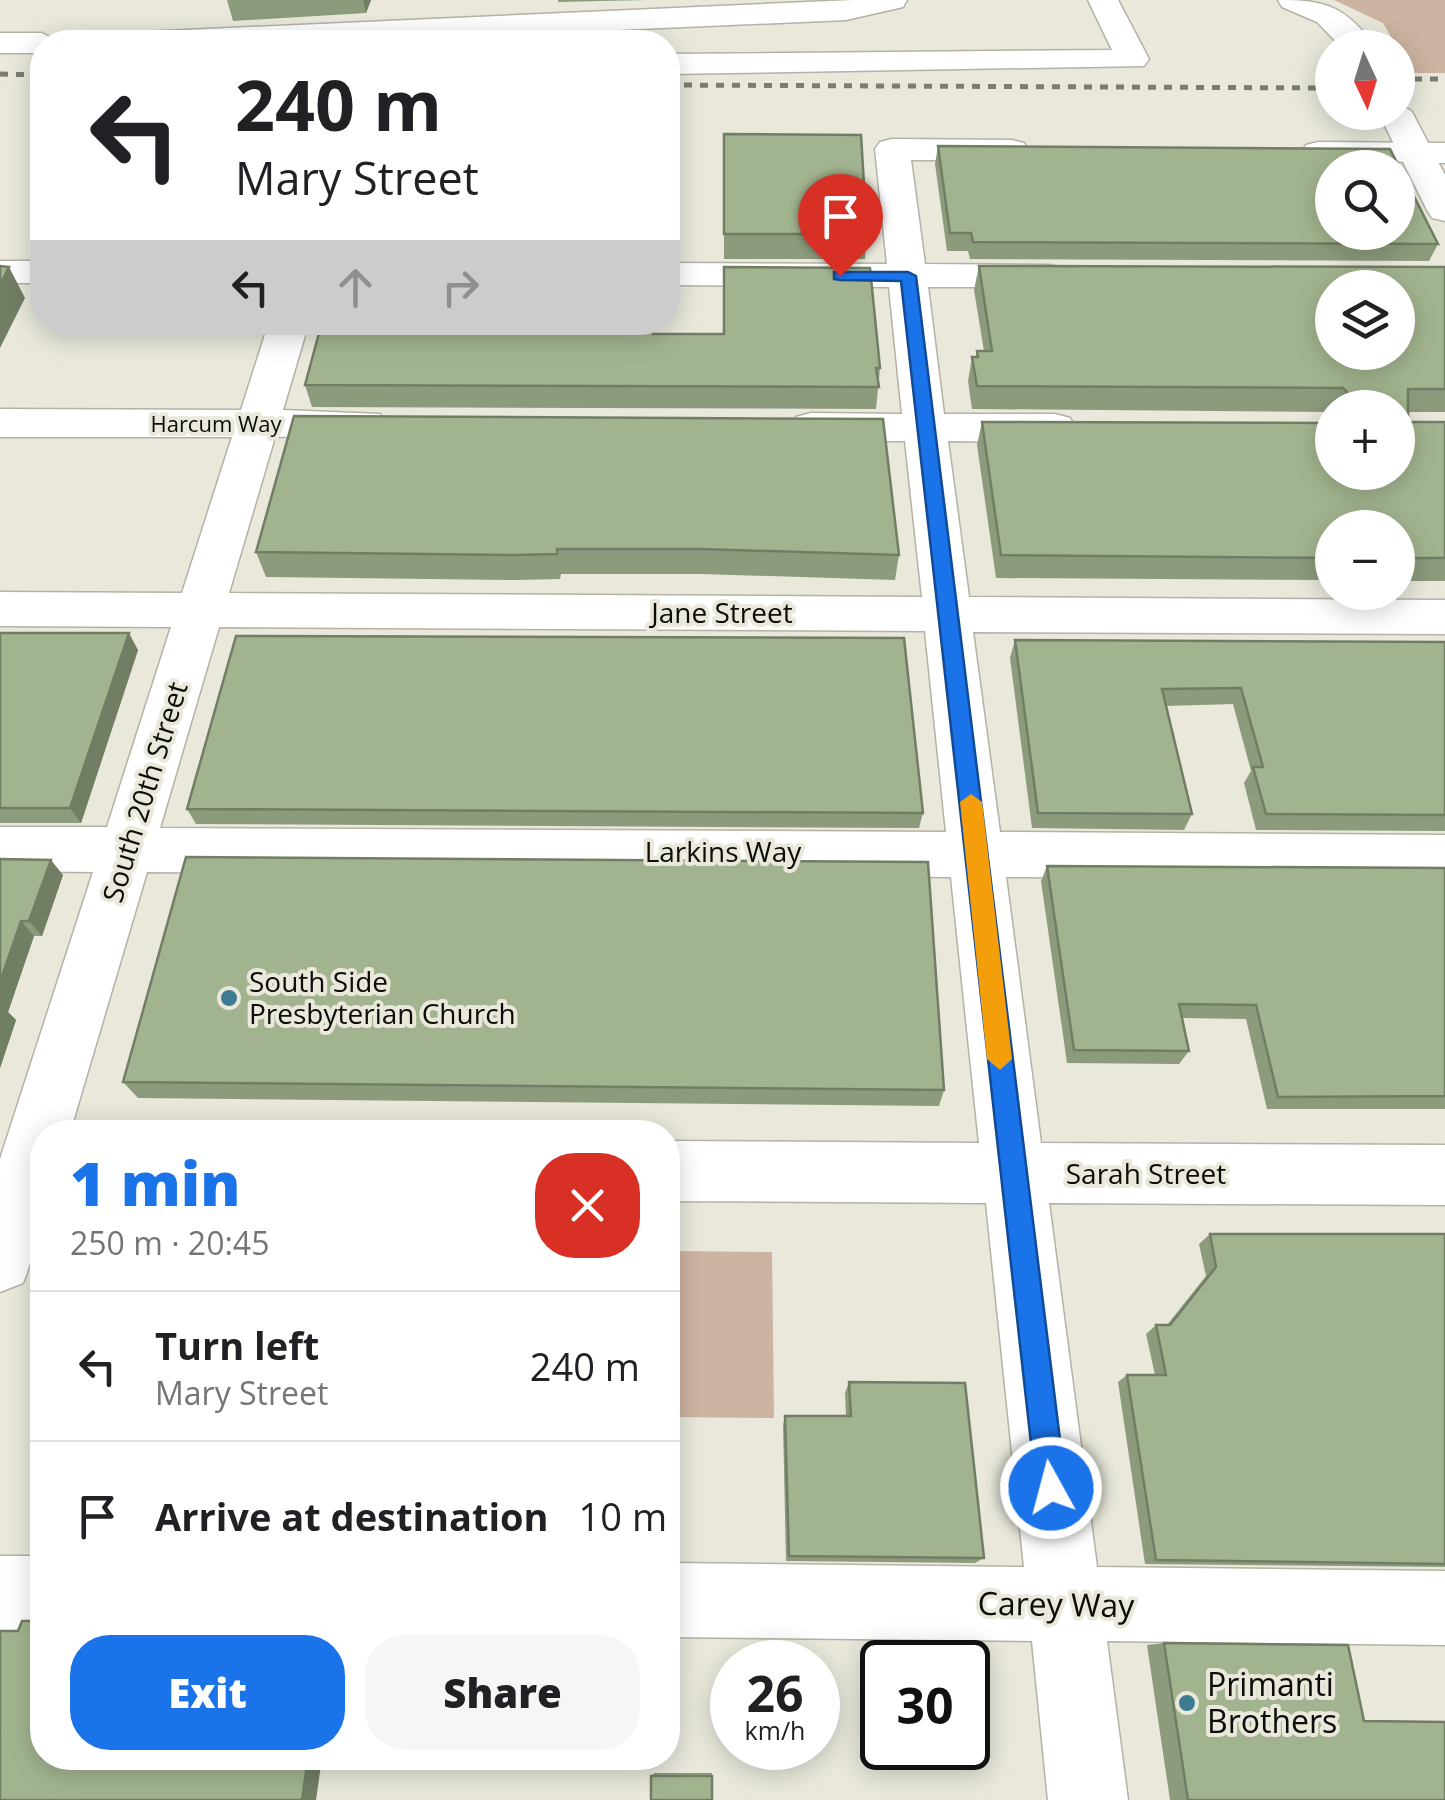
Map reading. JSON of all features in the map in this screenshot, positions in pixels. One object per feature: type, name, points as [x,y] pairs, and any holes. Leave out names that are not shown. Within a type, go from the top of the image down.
[{"type":"street","points":[[505,30],[846,11],[892,0]]},
{"type":"street","points":[[680,64],[1134,59],[1103,0]]},
{"type":"street","points":[[1293,0],[1328,15],[1343,30]]},
{"type":"street","points":[[0,42],[30,43]]},
{"type":"street","points":[[1410,130],[1430,153],[1445,210]]},
{"type":"street","points":[[1049,150],[892,150],[1088,1800]]},
{"type":"street","points":[[1285,152],[1430,153]]},
{"type":"street","points":[[0,272],[30,272]]},
{"type":"street","points":[[680,274],[1087,276]]},
{"type":"street","name":"South 20th Street","points":[[39,1120],[128,850],[284,335]]},
{"type":"street","name":"Harcum Way","points":[[0,423],[396,424]]},
{"type":"street","points":[[769,427],[1101,428]]},
{"type":"street","name":"Jane Street","points":[[0,609],[1445,617]]},
{"type":"street","name":"Larkins Way","points":[[0,849],[1445,857]]},
{"type":"street","name":"South 20th Street","points":[[0,1260],[24,1165]]},
{"type":"street","name":"Sarah Street","points":[[680,1171],[1445,1176]]},
{"type":"street","points":[[0,1593],[30,1594]]},
{"type":"street","name":"Carey Way","points":[[680,1600],[1445,1608]]},
{"type":"shaded area","points":[[1334,0],[1445,0],[1445,73],[1415,73],[1415,30],[1387,30],[1383,23]]},
{"type":"shaded area","points":[[680,1251],[772,1252],[774,1418],[680,1417]]},
{"type":"building","points":[[724,134],[861,135],[867,234],[724,234]]},
{"type":"building","points":[[938,146],[1391,150],[1315,150],[1315,243],[973,242],[971,233],[950,233]]},
{"type":"building","points":[[1415,198],[1438,244],[1415,244]]},
{"type":"building","points":[[0,266],[9,267],[0,285]]},
{"type":"building","points":[[979,266],[1445,267],[1445,389],[977,386],[972,357],[978,357],[977,351],[992,351]]},
{"type":"building","points":[[724,267],[870,268],[879,387],[305,385],[318,335],[724,334]]},
{"type":"building","points":[[294,416],[883,419],[899,555],[701,549],[557,549],[557,554],[513,555],[256,552]]},
{"type":"building","points":[[982,422],[1315,423],[1315,490],[1415,490],[1415,422],[1445,422],[1445,558],[1415,558],[1415,510],[1315,510],[1315,558],[1001,555]]},
{"type":"building","points":[[0,633],[129,633],[70,808],[0,808]]},
{"type":"building","points":[[236,636],[904,638],[923,813],[187,809]]},
{"type":"building","points":[[1015,640],[1445,642],[1445,815],[1266,814],[1253,767],[1263,767],[1241,688],[1162,689],[1192,814],[1038,813]]},
{"type":"building","points":[[186,857],[928,862],[944,1090],[123,1082]]},
{"type":"building","points":[[0,859],[51,860],[29,921],[21,921],[0,982]]},
{"type":"building","points":[[1047,866],[1445,868],[1445,1096],[1278,1097],[1256,1005],[1179,1004],[1189,1051],[1074,1050]]},
{"type":"building","points":[[1210,1234],[1445,1234],[1445,1564],[1156,1560],[1127,1375],[1166,1375],[1156,1325],[1170,1325],[1216,1267]]},
{"type":"building","points":[[849,1382],[965,1383],[984,1558],[789,1556],[785,1416],[851,1416]]},
{"type":"building","points":[[22,1621],[30,1621],[30,1770],[306,1770],[302,1800],[0,1800],[0,1631],[18,1631]]},
{"type":"building","points":[[1164,1643],[1348,1645],[1364,1721],[1445,1722],[1445,1800],[1188,1800]]},
{"type":"building","points":[[651,1776],[712,1776],[712,1800],[651,1800]]},
{"type":"railway","points":[[0,74],[30,75]]},
{"type":"railway","points":[[1415,79],[1445,79]]},
{"type":"railway","points":[[680,85],[1315,88]]},
{"type":"slow traffic","points":[[971,802],[1000,1059]]},
{"type":"place","name":"South Side Presbyterian Church","points":[[229,998]]},
{"type":"place","name":"Primanti Brothers","points":[[1187,1703]]},
{"type":"route","points":[[840,276],[908,276],[1051,1488]]}]
